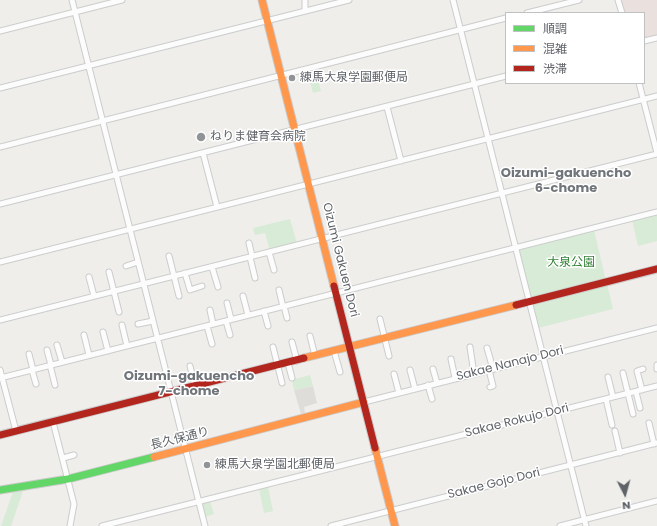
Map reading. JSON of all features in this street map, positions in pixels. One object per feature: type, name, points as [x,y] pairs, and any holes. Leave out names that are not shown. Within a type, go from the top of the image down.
[{"type":"street","points":[[72,0],[205,526]]},
{"type":"street","points":[[0,31],[122,0]]},
{"type":"street","name":"Oizumi Gakuen Dori","points":[[262,0],[395,526]]},
{"type":"street","points":[[305,0],[305,11]]},
{"type":"street","points":[[0,88],[350,0]]},
{"type":"street","points":[[453,0],[586,526]]},
{"type":"street","points":[[532,12],[579,0]]},
{"type":"street","points":[[618,0],[622,12]]},
{"type":"street","points":[[0,146],[505,18]]},
{"type":"street","points":[[645,42],[657,38]]},
{"type":"street","points":[[0,204],[505,76]]},
{"type":"street","points":[[0,320],[657,153],[639,84]]},
{"type":"street","points":[[0,262],[657,96]]},
{"type":"street","points":[[387,107],[400,161]]},
{"type":"street","points":[[203,153],[217,208]]},
{"type":"street","points":[[1,378],[657,212]]},
{"type":"street","points":[[249,243],[255,278]]},
{"type":"street","points":[[269,252],[274,270]]},
{"type":"street","points":[[169,256],[179,296]]},
{"type":"street","points":[[126,266],[138,262]]},
{"type":"street","points":[[212,266],[218,287]]},
{"type":"street","points":[[0,436],[657,269]]},
{"type":"street","points":[[109,272],[119,312]]},
{"type":"street","points":[[185,273],[190,290],[202,286]]},
{"type":"street","points":[[89,277],[94,296]]},
{"type":"street","points":[[279,290],[287,318]]},
{"type":"street","points":[[244,296],[248,315]]},
{"type":"street","points":[[227,303],[230,335]]},
{"type":"street","points":[[210,310],[214,324]]},
{"type":"street","points":[[264,311],[268,326]]},
{"type":"street","points":[[380,319],[389,356]]},
{"type":"street","points":[[138,324],[153,320]]},
{"type":"street","points":[[122,325],[127,346]]},
{"type":"street","points":[[207,326],[212,344]]},
{"type":"street","name":"Sakae Nanajo Dori","points":[[364,402],[657,328]]},
{"type":"street","points":[[103,332],[108,351]]},
{"type":"street","points":[[84,334],[89,355]]},
{"type":"street","points":[[310,336],[316,356]]},
{"type":"street","points":[[292,342],[296,361]]},
{"type":"street","points":[[57,345],[62,362]]},
{"type":"street","points":[[273,347],[282,382]]},
{"type":"street","points":[[470,347],[474,374]]},
{"type":"street","points":[[488,348],[493,386],[490,387]]},
{"type":"street","points":[[47,350],[55,385]]},
{"type":"street","points":[[334,351],[340,372]]},
{"type":"street","points":[[29,354],[36,384]]},
{"type":"street","points":[[451,359],[455,378]]},
{"type":"street","points":[[288,363],[292,378]]},
{"type":"street","points":[[190,366],[195,386]]},
{"type":"street","points":[[433,369],[437,383]]},
{"type":"street","points":[[640,408],[637,371],[643,369]]},
{"type":"street","points":[[0,370],[16,432]]},
{"type":"street","points":[[410,370],[415,389]]},
{"type":"street","points":[[623,373],[633,414]]},
{"type":"street","points":[[394,374],[399,393]]},
{"type":"street","points":[[608,377],[613,397]]},
{"type":"street","points":[[428,385],[432,399]]},
{"type":"street","name":"Sakae Rokujo Dori","points":[[102,526],[657,386]]},
{"type":"street","points":[[606,399],[612,425]]},
{"type":"street","name":"長久保通り","points":[[0,490],[68,479],[364,402]]},
{"type":"street","points":[[53,422],[74,504],[70,526]]},
{"type":"street","points":[[649,423],[656,444]]},
{"type":"street","points":[[615,431],[620,453]]},
{"type":"street","name":"Sakae Gojo Dori","points":[[331,526],[656,444]]},
{"type":"street","points":[[63,458],[74,455]]},
{"type":"street","points":[[560,526],[657,501]]},
{"type":"shaded area","points":[[620,0],[657,0],[657,36],[645,39],[645,12],[624,12]]},
{"type":"shaded area","points":[[313,386],[317,403],[304,407],[305,413],[301,414],[294,390]]},
{"type":"green space","points":[[315,69],[321,91],[313,93],[307,71]]},
{"type":"green space","points":[[657,214],[657,241],[638,246],[632,220]]},
{"type":"green space","points":[[290,219],[297,244],[270,251],[265,233],[255,235],[253,228]]},
{"type":"green space","name":"大泉公園","points":[[594,230],[606,281],[530,298],[519,252],[520,249]]},
{"type":"green space","name":"大泉公園","points":[[607,284],[613,309],[538,328],[531,303]]},
{"type":"green space","points":[[310,375],[313,386],[294,390],[292,380]]},
{"type":"green space","points":[[268,487],[273,511],[264,513],[259,489]]},
{"type":"green space","points":[[23,491],[11,526],[1,526],[13,492]]},
{"type":"green space","points":[[210,501],[214,514],[205,517],[201,503]]},
{"type":"traffic: fast","points":[[0,490],[68,479],[154,457]]},
{"type":"traffic: slow","points":[[262,0],[334,286]]},
{"type":"traffic: slow","points":[[304,358],[516,305]]},
{"type":"traffic: slow","points":[[154,457],[364,402]]},
{"type":"traffic: slow","points":[[375,448],[395,526]]},
{"type":"traffic: jam","points":[[516,305],[657,269]]},
{"type":"traffic: jam","points":[[334,286],[375,448]]},
{"type":"traffic: jam","points":[[0,435],[304,358]]},
{"type":"place","name":"練馬大泉学園郵便局","points":[[292,78]]},
{"type":"place","name":"ねりま健育会病院","points":[[201,137]]},
{"type":"place","name":"練馬大泉学園北郵便局","points":[[207,465]]},
{"type":"district","name":"Oizumi-gakuencho 6-chome","points":[[566,182]]},
{"type":"district","name":"Oizumi-gakuencho 7-chome","points":[[189,384]]}]
